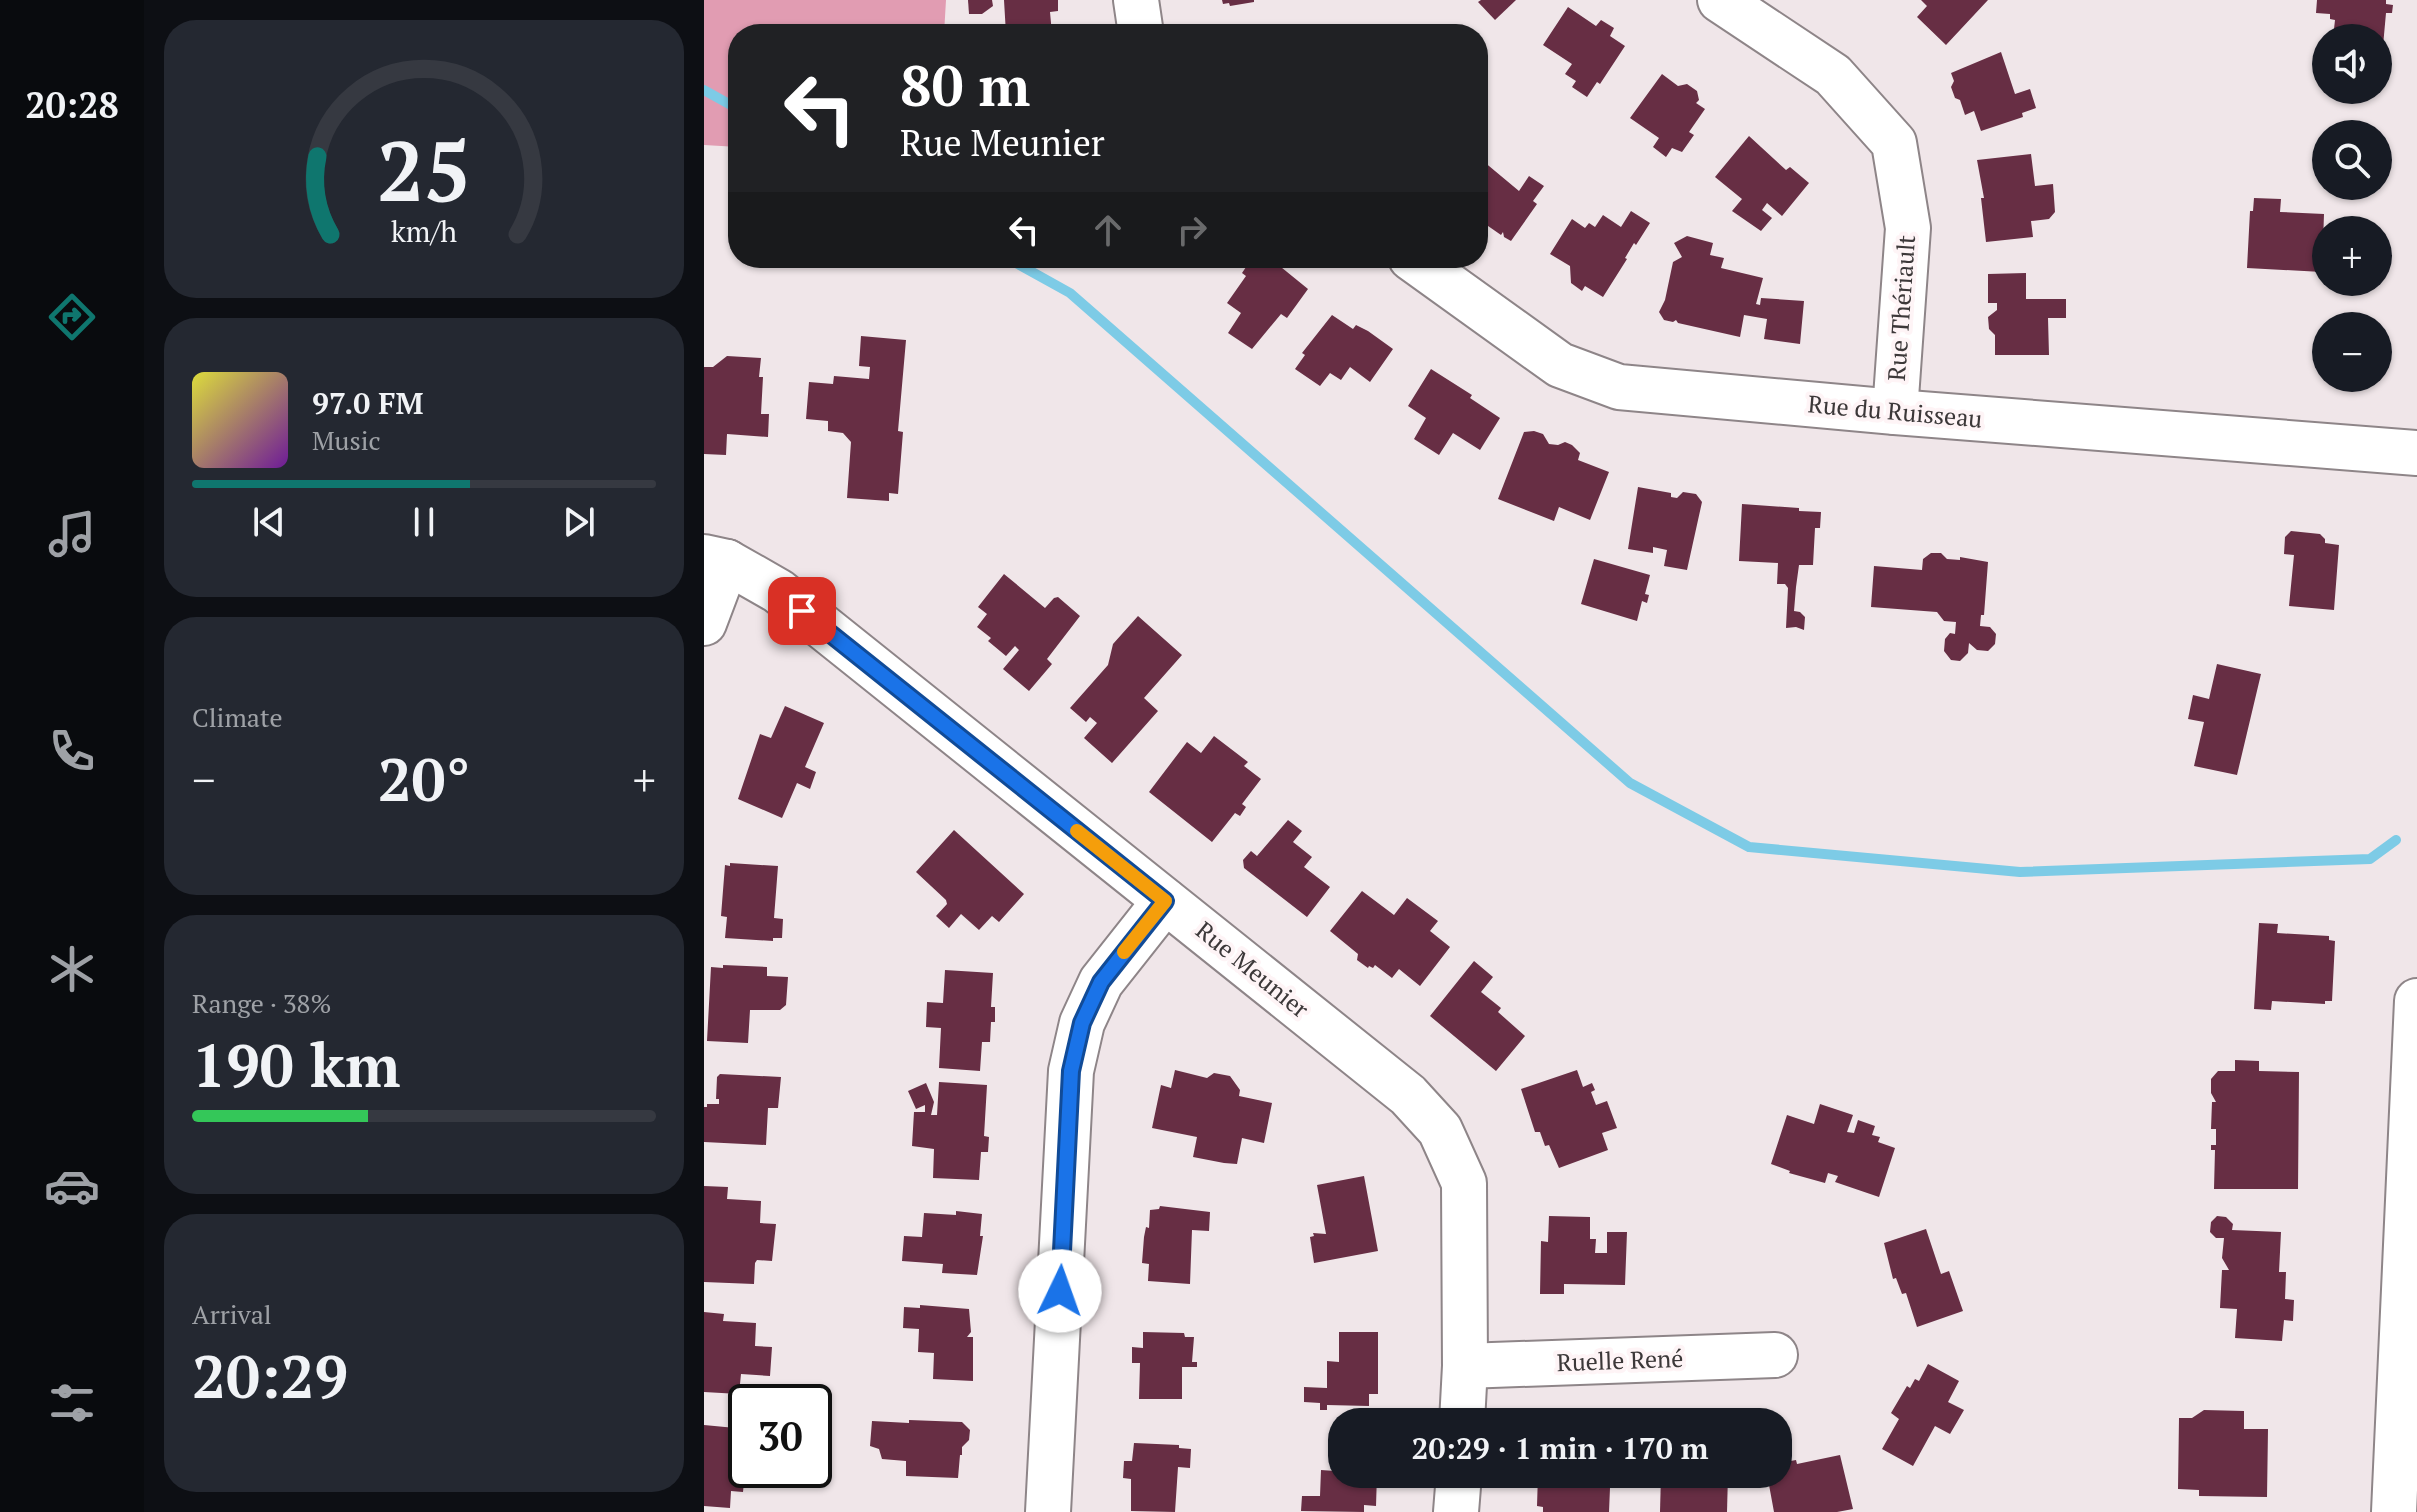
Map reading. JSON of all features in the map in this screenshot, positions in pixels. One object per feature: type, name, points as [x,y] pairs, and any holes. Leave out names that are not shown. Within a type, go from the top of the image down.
[{"type":"street","points":[[1136,0],[1140,24]]},
{"type":"street","name":"Rue Thériault","points":[[1720,0],[1833,75],[1894,143],[1908,228],[1895,412]]},
{"type":"street","name":"Rue du Ruisseau","points":[[1425,268],[1560,365],[1619,387],[2417,453]]},
{"type":"street","points":[[704,623],[716,560]]},
{"type":"street","name":"Rue Meunier","points":[[716,560],[778,591],[1408,1095],[1440,1130],[1464,1183],[1463,1408]]},
{"type":"street","points":[[1048,1512],[1071,1071],[1082,1023],[1101,982],[1165,901]]},
{"type":"street","points":[[2394,1512],[2417,1001]]},
{"type":"street","name":"Ruelle René","points":[[1465,1366],[1775,1355]]},
{"type":"street","points":[[1456,1512],[1458,1488]]},
{"type":"shaded area","points":[[704,0],[946,0],[945,24],[728,24],[728,146],[704,145]]},
{"type":"building","points":[[968,0],[992,0],[993,6],[982,14],[969,14]]},
{"type":"building","points":[[1004,0],[1058,0],[1058,11],[1050,12],[1051,24],[1005,24]]},
{"type":"building","points":[[1222,0],[1254,2],[1230,6],[1229,3],[1223,4]]},
{"type":"building","points":[[1516,0],[1495,20],[1478,2]]},
{"type":"building","points":[[1921,0],[1988,0],[1946,45],[1917,17],[1927,6]]},
{"type":"building","points":[[2317,0],[2386,0],[2386,4],[2393,5],[2392,13],[2386,13],[2385,24],[2335,24],[2330,14],[2316,13]]},
{"type":"building","points":[[1568,7],[1596,26],[1601,20],[1614,28],[1610,36],[1625,46],[1600,84],[1597,82],[1587,97],[1572,87],[1576,81],[1565,74],[1572,64],[1543,45]]},
{"type":"building","points":[[2001,52],[2015,94],[2030,89],[2036,108],[2022,113],[2023,117],[1981,131],[1974,111],[1965,115],[1960,100],[1955,98],[1951,73]]},
{"type":"building","points":[[1662,74],[1678,86],[1687,84],[1697,91],[1699,100],[1696,103],[1705,109],[1689,132],[1694,135],[1682,152],[1672,148],[1666,157],[1653,147],[1659,138],[1630,118]]},
{"type":"building","points":[[1749,136],[1786,170],[1790,167],[1809,183],[1782,216],[1767,203],[1762,210],[1772,218],[1761,231],[1732,211],[1742,199],[1715,177]]},
{"type":"building","points":[[2031,154],[2035,186],[2053,184],[2055,212],[2049,219],[2031,221],[2033,237],[1986,242],[1981,198],[1984,198],[1977,160]]},
{"type":"building","points":[[1488,165],[1519,191],[1529,176],[1544,186],[1533,201],[1537,204],[1511,241],[1504,237],[1503,232],[1501,235],[1488,226]]},
{"type":"building","points":[[2254,198],[2281,199],[2280,212],[2324,214],[2312,216],[2312,271],[2247,268],[2250,211],[2253,211]]},
{"type":"building","points":[[1631,211],[1650,223],[1636,245],[1634,243],[1603,297],[1585,286],[1582,291],[1571,283],[1570,266],[1550,254],[1572,219],[1585,228],[1589,223],[1595,227],[1603,215],[1621,227]]},
{"type":"building","points":[[1687,236],[1713,243],[1710,255],[1724,258],[1721,268],[1763,278],[1756,304],[1760,305],[1761,298],[1804,301],[1800,344],[1764,339],[1767,319],[1744,315],[1740,337],[1676,320],[1664,320],[1659,312],[1665,300],[1673,262],[1682,257],[1674,243]]},
{"type":"building","points":[[1245,268],[1282,268],[1308,289],[1287,318],[1281,314],[1252,349],[1228,333],[1241,313],[1227,303],[1246,276],[1242,273]]},
{"type":"building","points":[[2026,273],[2026,299],[2066,299],[2066,318],[2048,318],[2049,355],[1995,355],[1995,335],[1989,329],[1988,317],[1997,310],[1997,303],[1988,303],[1988,274]]},
{"type":"building","points":[[1332,315],[1353,329],[1356,325],[1368,331],[1393,349],[1370,382],[1350,367],[1341,380],[1330,373],[1320,386],[1295,369],[1305,355],[1302,353]]},
{"type":"building","points":[[861,336],[906,340],[898,431],[903,432],[898,494],[889,493],[889,501],[847,498],[851,442],[843,433],[828,431],[828,421],[806,419],[809,382],[833,384],[834,376],[869,379],[870,367],[859,366]]},
{"type":"building","points":[[727,356],[761,358],[761,414],[769,414],[768,437],[727,434],[726,455],[704,454],[704,367],[713,367]]},
{"type":"building","points":[[1431,369],[1472,395],[1470,398],[1500,418],[1480,450],[1453,433],[1439,455],[1414,439],[1426,418],[1408,406]]},
{"type":"building","points":[[1524,432],[1543,434],[1549,444],[1565,442],[1572,445],[1580,453],[1578,460],[1609,472],[1590,520],[1559,507],[1554,521],[1498,499]]},
{"type":"building","points":[[1638,487],[1671,493],[1671,497],[1677,498],[1683,492],[1696,494],[1702,502],[1687,570],[1664,566],[1667,550],[1653,547],[1653,553],[1628,549]]},
{"type":"building","points":[[1742,504],[1821,512],[1820,528],[1815,528],[1813,565],[1799,565],[1794,611],[1805,617],[1804,630],[1786,628],[1788,588],[1785,584],[1777,584],[1778,563],[1739,561]]},
{"type":"building","points":[[2291,531],[2320,534],[2325,543],[2339,545],[2334,610],[2289,606],[2294,555],[2284,554],[2285,537]]},
{"type":"building","points":[[1931,553],[1941,553],[1947,559],[1960,560],[1960,557],[1988,562],[1984,615],[1981,615],[1980,626],[1990,627],[1996,634],[1995,644],[1988,651],[1977,650],[1969,643],[1968,653],[1960,661],[1951,660],[1944,651],[1945,639],[1950,633],[1955,634],[1956,622],[1944,621],[1937,612],[1871,607],[1874,566],[1922,570],[1923,559]]},
{"type":"building","points":[[1594,559],[1650,575],[1645,594],[1649,595],[1647,603],[1642,601],[1637,621],[1581,604]]},
{"type":"building","points":[[1004,574],[1045,608],[1058,597],[1080,616],[1047,659],[1052,664],[1029,691],[1003,669],[1019,650],[1015,646],[1006,656],[977,627],[987,614],[978,607]]},
{"type":"building","points":[[1138,616],[1182,655],[1144,698],[1158,711],[1112,763],[1084,738],[1097,723],[1090,717],[1086,722],[1070,708],[1108,665],[1113,644]]},
{"type":"building","points":[[2217,664],[2261,674],[2237,775],[2194,766],[2204,722],[2188,719],[2193,695],[2209,699]]},
{"type":"building","points":[[785,706],[824,723],[805,767],[816,772],[810,789],[797,783],[782,818],[738,799],[760,734],[771,738]]},
{"type":"building","points":[[1214,736],[1248,762],[1244,766],[1261,779],[1242,804],[1246,807],[1240,816],[1235,813],[1212,842],[1149,792],[1187,742],[1201,753]]},
{"type":"building","points":[[1288,820],[1302,831],[1293,842],[1312,857],[1304,867],[1330,887],[1307,917],[1244,868],[1243,860],[1251,851],[1257,856]]},
{"type":"building","points":[[954,830],[1024,894],[999,922],[992,916],[979,930],[961,914],[949,928],[936,916],[947,904],[946,900],[916,872]]},
{"type":"building","points":[[730,863],[778,866],[774,918],[783,919],[782,938],[773,938],[773,941],[725,938],[727,917],[721,916],[725,865],[730,866]]},
{"type":"building","points":[[1362,891],[1394,915],[1407,898],[1438,921],[1430,931],[1450,947],[1420,986],[1399,969],[1392,978],[1375,965],[1368,968],[1357,960],[1358,954],[1330,931]]},
{"type":"building","points":[[2259,923],[2278,924],[2277,933],[2329,936],[2329,940],[2335,941],[2332,1001],[2325,1001],[2325,1004],[2272,1001],[2271,1010],[2254,1009]]},
{"type":"building","points":[[1474,961],[1493,977],[1481,992],[1501,1008],[1498,1012],[1525,1036],[1496,1071],[1430,1016]]},
{"type":"building","points":[[723,965],[767,967],[767,976],[788,977],[786,1005],[780,1010],[750,1010],[748,1043],[707,1041],[711,967],[723,968]]},
{"type":"building","points":[[945,970],[993,973],[991,1007],[995,1007],[995,1022],[991,1022],[990,1042],[982,1042],[980,1071],[939,1068],[941,1028],[926,1027],[927,1002],[943,1003]]},
{"type":"building","points":[[2235,1060],[2259,1061],[2259,1071],[2299,1072],[2298,1189],[2214,1189],[2215,1150],[2211,1150],[2211,1145],[2216,1145],[2216,1129],[2211,1129],[2212,1102],[2216,1102],[2211,1093],[2211,1079],[2218,1071],[2235,1071]]},
{"type":"building","points":[[1175,1070],[1207,1078],[1214,1073],[1230,1076],[1240,1090],[1239,1096],[1272,1103],[1264,1143],[1242,1138],[1237,1164],[1224,1163],[1193,1157],[1197,1137],[1152,1128],[1161,1085],[1171,1088]]},
{"type":"building","points":[[1577,1070],[1583,1087],[1592,1083],[1595,1090],[1591,1092],[1596,1105],[1607,1101],[1617,1128],[1602,1133],[1608,1150],[1559,1168],[1549,1145],[1545,1146],[1540,1132],[1535,1132],[1521,1089]]},
{"type":"building","points":[[720,1074],[781,1077],[778,1108],[768,1108],[766,1145],[704,1142],[704,1107],[719,1104],[719,1099],[716,1099],[717,1077]]},
{"type":"building","points":[[939,1082],[987,1085],[984,1136],[989,1137],[988,1152],[981,1152],[979,1180],[933,1178],[934,1149],[912,1146],[914,1112],[925,1112],[925,1105],[916,1109],[908,1091],[926,1083],[934,1102],[931,1115],[937,1115]]},
{"type":"building","points":[[1820,1104],[1853,1115],[1847,1132],[1854,1133],[1858,1120],[1875,1126],[1872,1135],[1880,1137],[1878,1142],[1895,1148],[1879,1197],[1835,1182],[1838,1176],[1828,1173],[1825,1183],[1789,1173],[1771,1164],[1787,1115],[1814,1124]]},
{"type":"building","points":[[1364,1176],[1378,1251],[1314,1263],[1310,1237],[1314,1236],[1313,1233],[1326,1234],[1317,1185]]},
{"type":"building","points":[[704,1186],[728,1187],[727,1199],[761,1201],[760,1223],[776,1224],[772,1261],[757,1260],[754,1284],[704,1282]]},
{"type":"building","points":[[1160,1206],[1210,1212],[1209,1231],[1192,1230],[1190,1284],[1148,1281],[1149,1264],[1142,1263],[1144,1237],[1146,1227],[1149,1228],[1150,1210],[1159,1209]]},
{"type":"building","points":[[956,1211],[982,1214],[980,1236],[983,1236],[977,1275],[942,1273],[943,1264],[902,1261],[904,1236],[922,1237],[924,1213],[956,1215]]},
{"type":"building","points":[[1549,1216],[1590,1217],[1590,1239],[1596,1239],[1595,1253],[1607,1253],[1607,1232],[1627,1232],[1625,1285],[1564,1284],[1564,1294],[1540,1294],[1541,1241],[1548,1242]]},
{"type":"building","points":[[2217,1216],[2226,1217],[2233,1224],[2232,1230],[2281,1232],[2279,1272],[2286,1272],[2285,1299],[2294,1300],[2293,1321],[2284,1320],[2282,1341],[2235,1338],[2237,1309],[2220,1308],[2222,1270],[2229,1270],[2222,1258],[2224,1238],[2216,1238],[2210,1232],[2211,1222]]},
{"type":"building","points":[[1926,1229],[1941,1274],[1949,1271],[1963,1311],[1917,1327],[1906,1293],[1902,1294],[1896,1278],[1893,1279],[1884,1243]]},
{"type":"building","points":[[920,1305],[969,1309],[971,1332],[967,1337],[973,1337],[973,1381],[933,1379],[934,1353],[918,1352],[919,1329],[903,1328],[904,1307],[920,1308]]},
{"type":"building","points":[[704,1312],[724,1314],[723,1321],[756,1323],[755,1346],[772,1347],[770,1376],[741,1374],[740,1384],[728,1384],[728,1393],[704,1392]]},
{"type":"building","points":[[1143,1332],[1184,1333],[1185,1337],[1194,1337],[1192,1362],[1197,1362],[1197,1367],[1182,1367],[1182,1399],[1139,1399],[1140,1363],[1132,1363],[1132,1347],[1143,1348]]},
{"type":"building","points":[[1339,1332],[1378,1332],[1378,1394],[1369,1394],[1369,1406],[1327,1405],[1327,1410],[1320,1410],[1320,1403],[1304,1402],[1304,1387],[1327,1388],[1327,1361],[1339,1362]]},
{"type":"building","points":[[1928,1364],[1959,1381],[1948,1402],[1964,1410],[1950,1434],[1935,1426],[1913,1466],[1882,1449],[1899,1419],[1891,1413],[1907,1386],[1910,1388],[1915,1379],[1919,1381]]},
{"type":"building","points":[[2204,1410],[2244,1411],[2244,1429],[2268,1429],[2267,1497],[2199,1496],[2199,1490],[2178,1489],[2179,1418],[2192,1418]]},
{"type":"building","points":[[909,1420],[962,1422],[970,1430],[969,1440],[962,1447],[960,1455],[958,1478],[906,1476],[906,1461],[882,1459],[879,1449],[870,1446],[872,1421],[909,1423]]},
{"type":"building","points":[[704,1425],[728,1427],[728,1488],[743,1488],[743,1492],[731,1491],[730,1508],[704,1506]]},
{"type":"building","points":[[1134,1443],[1179,1445],[1179,1448],[1191,1449],[1190,1468],[1178,1467],[1175,1512],[1131,1511],[1131,1479],[1123,1478],[1124,1461],[1132,1461]]},
{"type":"building","points":[[1840,1455],[1853,1509],[1774,1512],[1770,1488],[1792,1488],[1792,1461],[1796,1460],[1797,1464]]},
{"type":"building","points":[[1321,1470],[1328,1470],[1328,1488],[1377,1488],[1376,1506],[1364,1505],[1364,1512],[1301,1511],[1302,1496],[1320,1496]]},
{"type":"building","points":[[1538,1488],[1610,1488],[1609,1512],[1543,1512],[1543,1507],[1537,1506]]},
{"type":"building","points":[[1661,1488],[1728,1488],[1727,1512],[1660,1512]]},
{"type":"waterway","points":[[704,90],[728,103]]},
{"type":"waterway","points":[[1025,268],[1070,293],[1630,783],[1749,847],[2020,872],[2370,859],[2396,840]]},
{"type":"slow traffic","points":[[1077,831],[1165,901],[1124,952]]},
{"type":"route","points":[[802,611],[1165,901],[1101,982],[1082,1023],[1071,1071],[1060,1291]]}]
